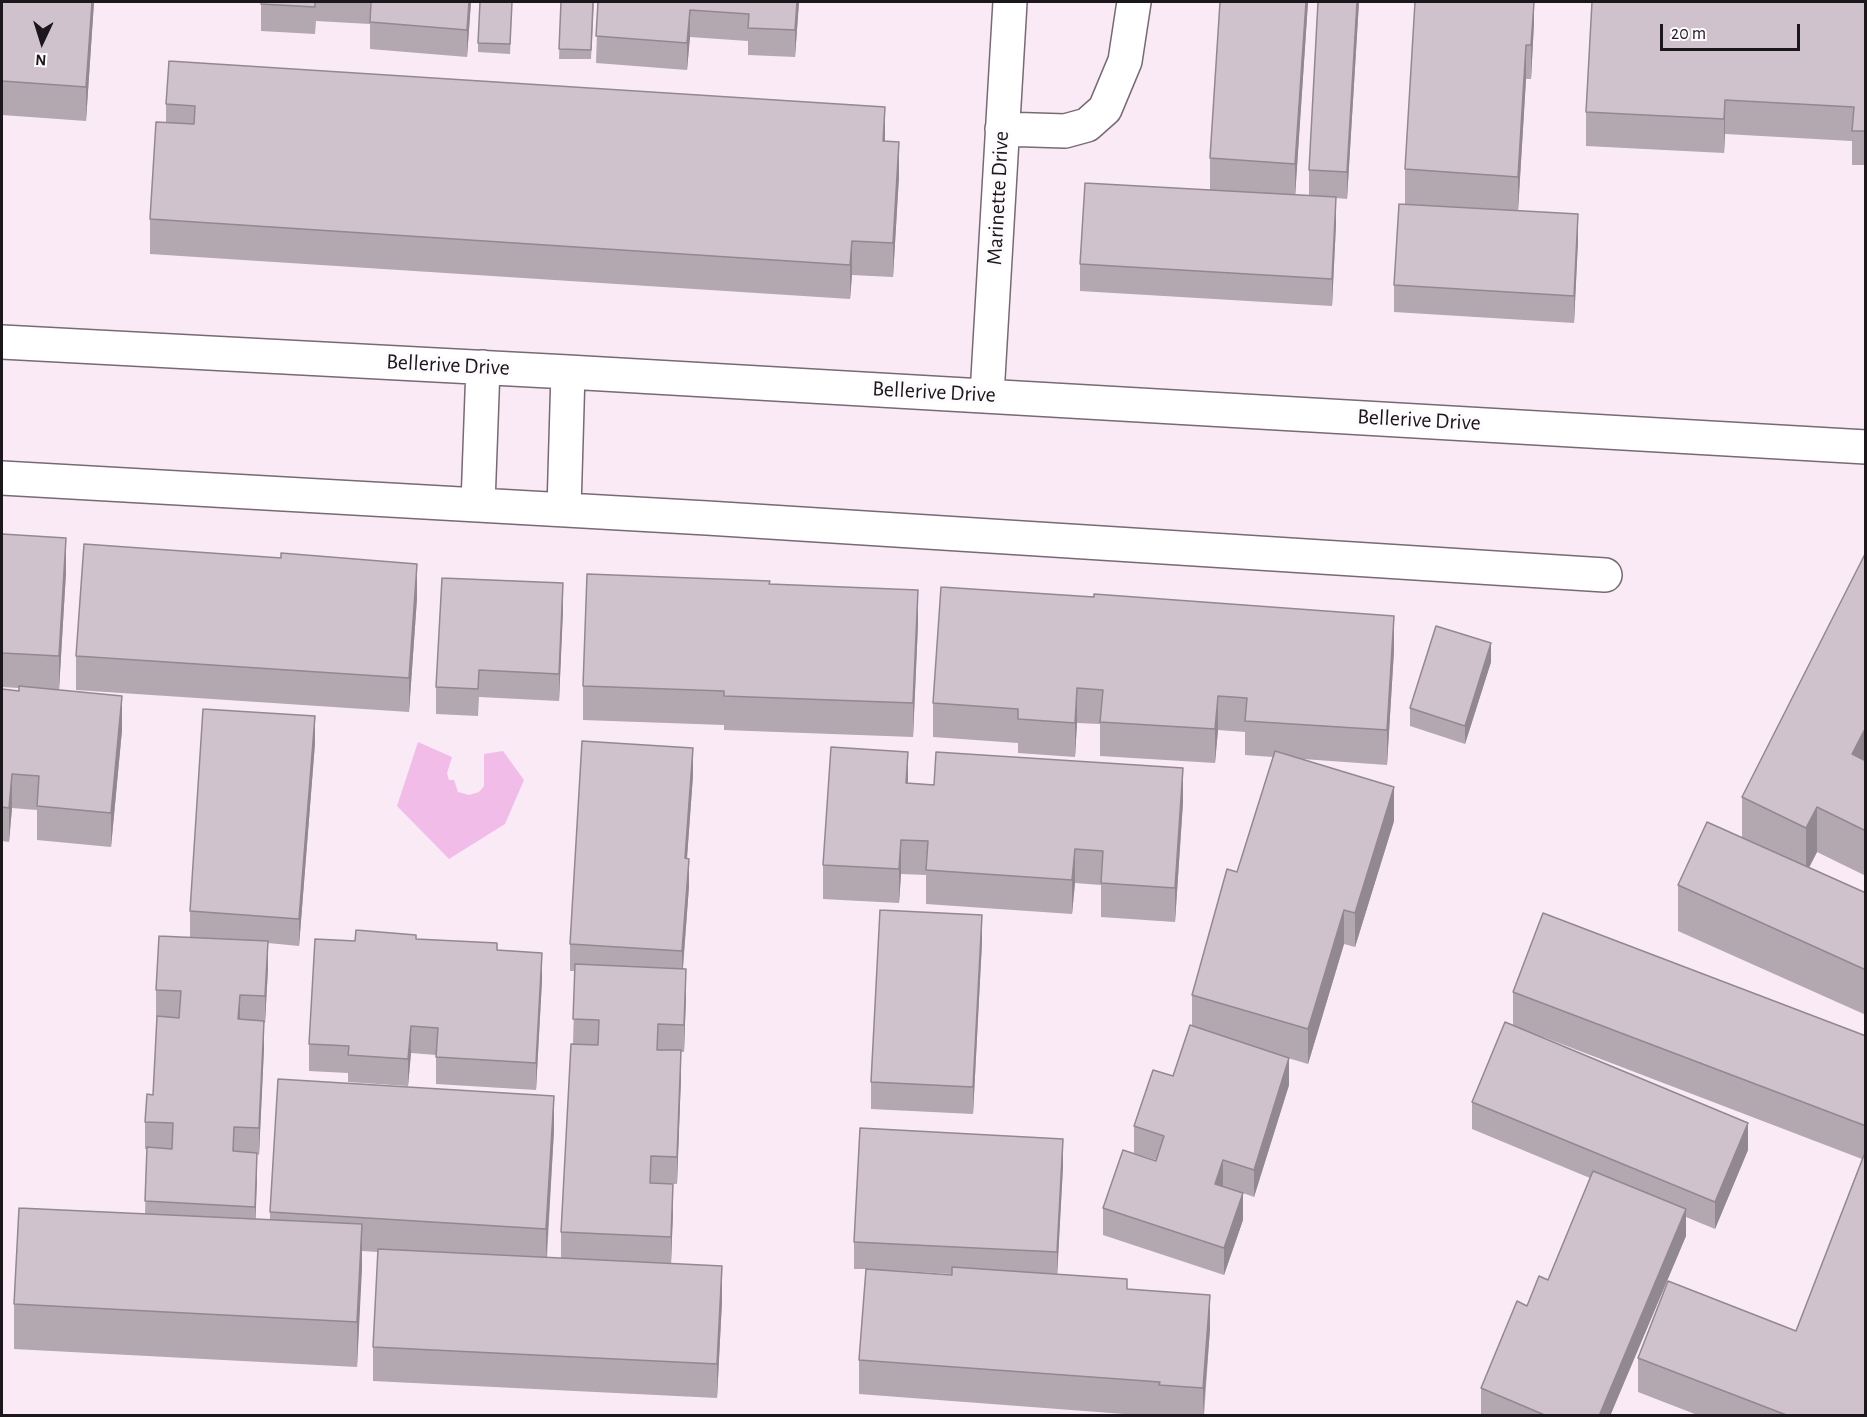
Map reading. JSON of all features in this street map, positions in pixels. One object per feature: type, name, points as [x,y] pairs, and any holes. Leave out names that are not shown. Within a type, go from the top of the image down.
[{"type":"street","name":"Marinette Drive","points":[[987,395],[1010,2]]},
{"type":"street","points":[[1002,129],[1065,131],[1087,125],[1105,109],[1125,61],[1134,2]]},
{"type":"street","name":"Bellerive Drive","points":[[2,342],[987,395],[1866,447]]},
{"type":"street","points":[[478,504],[483,367]]},
{"type":"street","points":[[564,509],[568,372]]},
{"type":"street","points":[[2,477],[564,509],[1605,575]]},
{"type":"shaded area","points":[[418,742],[452,757],[447,773],[449,780],[454,780],[458,792],[469,795],[479,792],[484,786],[484,754],[503,751],[524,780],[505,824],[449,859],[397,806]]},
{"type":"building","points":[[2,2],[92,2],[86,87],[2,81]]},
{"type":"building","points":[[261,2],[315,2],[315,7],[261,4]]},
{"type":"building","points":[[371,2],[469,2],[467,30],[370,22]]},
{"type":"building","points":[[480,2],[512,2],[510,44],[478,43]]},
{"type":"building","points":[[561,2],[593,2],[591,50],[559,49]]},
{"type":"building","points":[[598,2],[797,2],[795,30],[748,28],[749,14],[690,10],[687,43],[596,36]]},
{"type":"building","points":[[1220,2],[1306,2],[1295,164],[1210,158]]},
{"type":"building","points":[[1318,2],[1357,2],[1347,172],[1309,170]]},
{"type":"building","points":[[1415,2],[1534,2],[1531,45],[1526,45],[1518,177],[1405,169]]},
{"type":"building","points":[[1592,2],[1866,2],[1866,131],[1852,131],[1854,107],[1725,100],[1724,119],[1586,112]]},
{"type":"building","points":[[169,61],[885,107],[883,141],[899,142],[893,243],[852,241],[850,265],[150,219],[156,122],[194,124],[195,106],[166,104]]},
{"type":"building","points":[[1085,183],[1336,197],[1332,279],[1080,264]]},
{"type":"building","points":[[1399,204],[1578,214],[1574,296],[1394,285]]},
{"type":"building","points":[[2,534],[66,538],[59,656],[2,653]]},
{"type":"building","points":[[84,544],[281,558],[281,553],[417,564],[409,678],[76,656]]},
{"type":"building","points":[[1866,552],[1866,727],[1852,754],[1866,761],[1866,831],[1817,807],[1806,828],[1742,797]]},
{"type":"building","points":[[587,574],[770,581],[769,584],[918,590],[913,703],[724,696],[724,691],[583,686]]},
{"type":"building","points":[[442,578],[563,583],[559,674],[479,670],[478,689],[436,687]]},
{"type":"building","points":[[941,587],[1094,597],[1094,594],[1394,616],[1387,730],[1245,721],[1247,698],[1218,696],[1215,729],[1100,722],[1103,690],[1077,688],[1075,723],[1018,719],[1018,709],[933,703]]},
{"type":"building","points":[[1436,626],[1491,643],[1465,726],[1410,708]]},
{"type":"building","points":[[19,686],[122,696],[111,813],[37,806],[39,776],[12,774],[9,808],[2,807],[2,689],[19,691]]},
{"type":"building","points":[[203,709],[315,716],[299,919],[190,911]]},
{"type":"building","points":[[582,741],[693,748],[685,858],[689,859],[682,951],[570,944]]},
{"type":"building","points":[[831,747],[908,752],[906,783],[934,785],[936,752],[1183,768],[1175,888],[1101,883],[1103,851],[1075,849],[1072,880],[926,870],[928,841],[901,840],[899,869],[823,865]]},
{"type":"building","points":[[1275,751],[1394,787],[1355,913],[1344,910],[1308,1029],[1192,995],[1227,869],[1237,872]]},
{"type":"building","points":[[1707,822],[1866,893],[1866,970],[1678,885]]},
{"type":"building","points":[[880,910],[982,915],[973,1087],[871,1082]]},
{"type":"building","points":[[1543,913],[1866,1036],[1866,1126],[1513,992]]},
{"type":"building","points":[[356,930],[416,935],[416,939],[497,943],[497,950],[542,953],[536,1063],[436,1057],[438,1028],[411,1026],[408,1059],[348,1055],[349,1046],[309,1044],[315,939],[355,941]]},
{"type":"building","points":[[159,936],[268,941],[265,996],[240,995],[238,1019],[264,1021],[259,1128],[234,1127],[233,1151],[257,1153],[255,1207],[145,1201],[147,1147],[172,1149],[173,1123],[145,1122],[147,1094],[153,1095],[157,1016],[179,1018],[181,991],[156,990]]},
{"type":"building","points":[[575,964],[686,969],[684,1025],[658,1024],[657,1050],[681,1050],[677,1157],[651,1156],[650,1183],[673,1184],[671,1237],[561,1232],[571,1044],[598,1045],[599,1020],[573,1019]]},
{"type":"building","points":[[1505,1022],[1748,1123],[1715,1202],[1472,1102]]},
{"type":"building","points":[[1190,1025],[1289,1058],[1254,1170],[1223,1160],[1215,1184],[1243,1193],[1224,1248],[1103,1208],[1123,1150],[1156,1161],[1164,1136],[1134,1126],[1153,1070],[1173,1076]]},
{"type":"building","points":[[278,1079],[554,1096],[546,1229],[270,1212]]},
{"type":"building","points":[[860,1128],[1063,1139],[1057,1252],[854,1242]]},
{"type":"building","points":[[1866,1150],[1866,1416],[1789,1416],[1638,1358],[1668,1281],[1796,1331]]},
{"type":"building","points":[[1593,1171],[1686,1209],[1599,1416],[1547,1416],[1481,1388],[1517,1301],[1527,1306],[1539,1276],[1548,1280]]},
{"type":"building","points":[[19,1208],[362,1224],[357,1322],[14,1304]]},
{"type":"building","points":[[378,1249],[722,1266],[717,1364],[373,1347]]},
{"type":"building","points":[[952,1267],[1127,1279],[1127,1289],[1210,1295],[1203,1388],[1159,1385],[1160,1382],[859,1360],[866,1269],[952,1275]]}]
